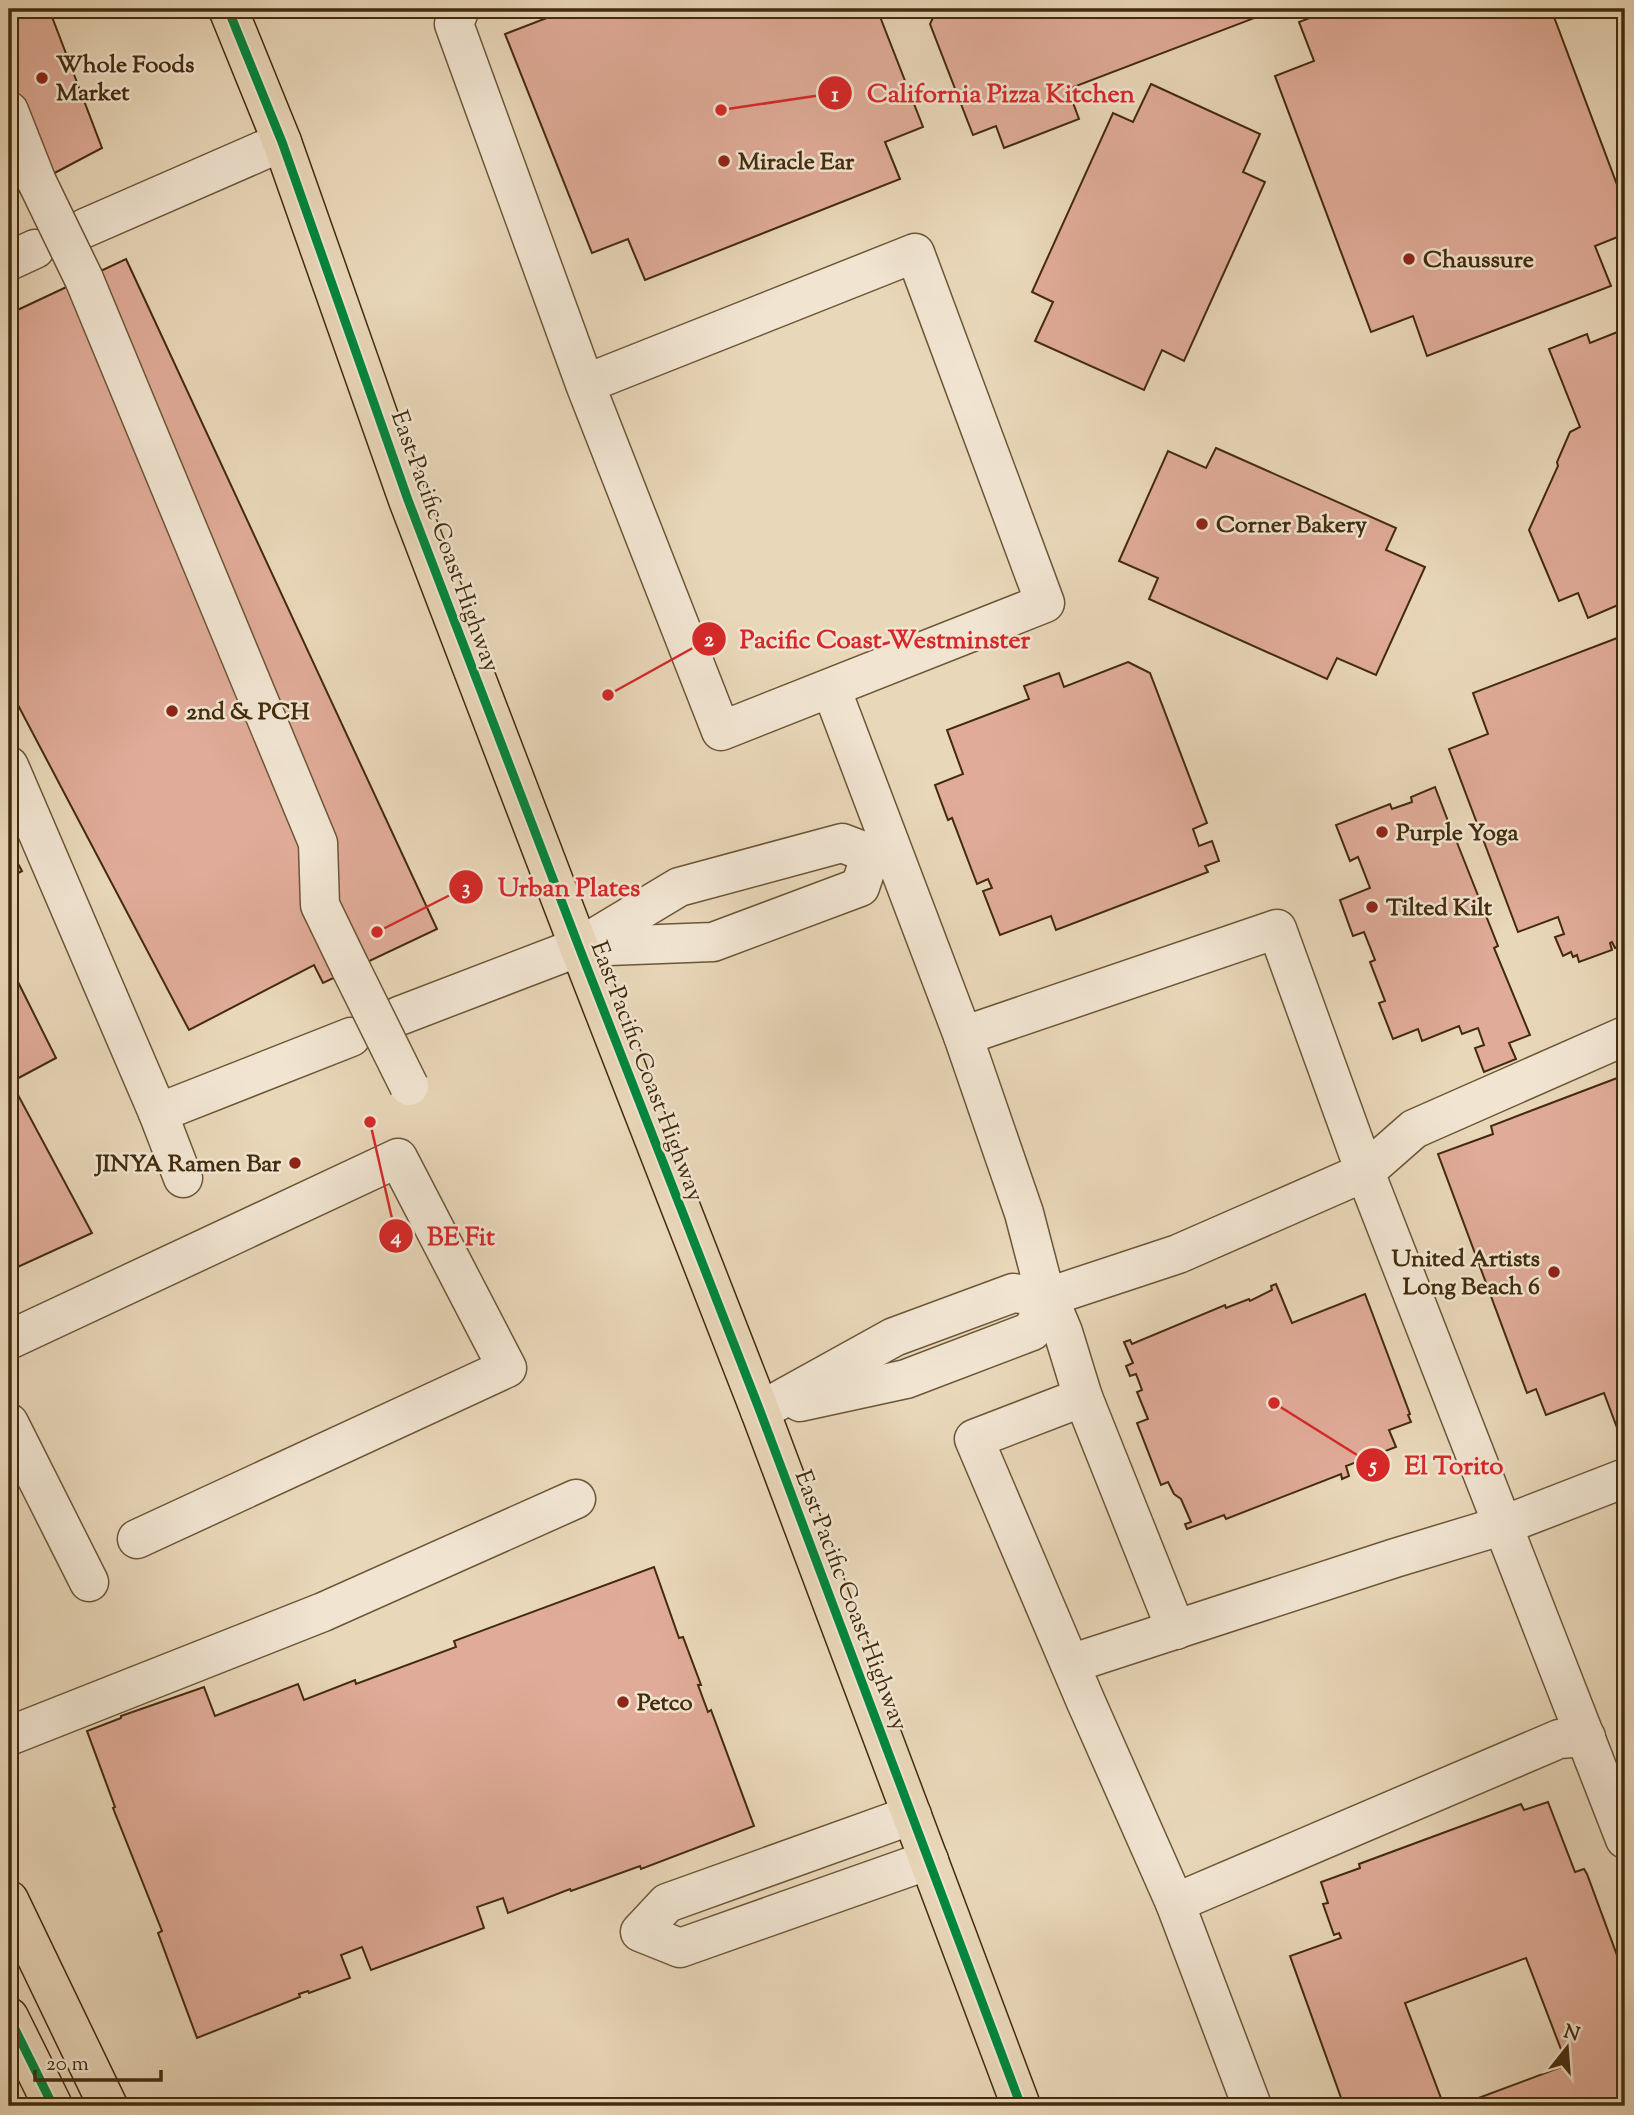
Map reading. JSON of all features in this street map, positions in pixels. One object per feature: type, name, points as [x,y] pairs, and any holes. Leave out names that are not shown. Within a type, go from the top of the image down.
[{"type":"main road","name":"East Pacific Coast Highway","points":[[228,9],[282,142],[408,500],[760,1411],[1021,2106]]},
{"type":"main road","points":[[9,1900],[108,2106]]},
{"type":"main road","points":[[9,2017],[53,2106]]},
{"type":"lane","points":[[460,9],[454,24],[585,384],[721,731],[1045,603],[915,253],[585,384]]},
{"type":"lane","points":[[9,111],[37,182],[84,279],[318,844],[320,905],[409,1086]]},
{"type":"lane","points":[[85,228],[282,142]]},
{"type":"lane","points":[[831,688],[880,850],[931,948],[1024,1213],[1048,1297],[1063,1332],[1083,1397],[1176,1630]]},
{"type":"lane","points":[[9,766],[158,1112],[183,1178]]},
{"type":"lane","points":[[399,1016],[579,947],[679,887],[842,843],[880,850]]},
{"type":"lane","points":[[579,947],[713,942],[860,887],[880,850]]},
{"type":"lane","points":[[963,1036],[1277,929],[1365,1172],[1625,1839]]},
{"type":"lane","points":[[760,1411],[894,1337],[1013,1293],[1048,1297],[1178,1254],[1365,1172],[1414,1129],[1625,1036]]},
{"type":"lane","points":[[158,1112],[351,1037]]},
{"type":"lane","points":[[9,1340],[398,1157],[507,1368],[137,1539]]},
{"type":"lane","points":[[1083,1397],[974,1439],[1175,1903],[1252,2106]]},
{"type":"lane","points":[[9,1423],[89,1582]]},
{"type":"lane","points":[[1070,1664],[1504,1525],[1625,1478]]},
{"type":"lane","points":[[9,1736],[323,1612],[576,1499]]},
{"type":"lane","points":[[1175,1903],[1559,1739],[1586,1737]]},
{"type":"lane","points":[[912,1815],[667,1903],[640,1932],[680,1948],[929,1860]]},
{"type":"building","name":"Whole Foods Market","points":[[9,9],[49,9],[102,148],[9,197]]},
{"type":"building","name":"Miracle Ear","points":[[570,9],[877,9],[923,127],[885,142],[900,179],[645,280],[628,239],[592,253],[505,34]]},
{"type":"building","points":[[937,9],[1278,9],[1068,89],[1079,119],[1004,148],[996,126],[973,135],[930,24]]},
{"type":"building","points":[[1333,9],[1551,9],[1625,206],[1625,234],[1595,246],[1611,286],[1427,356],[1413,316],[1371,332],[1275,76],[1314,61],[1299,22]]},
{"type":"building","points":[[1151,84],[1260,134],[1243,172],[1265,182],[1184,361],[1162,350],[1144,390],[1035,341],[1053,302],[1032,292],[1113,113],[1133,122]]},
{"type":"building","points":[[126,259],[437,929],[323,983],[314,965],[189,1030],[9,688],[9,314]]},
{"type":"building","points":[[1625,329],[1625,602],[1588,618],[1578,593],[1559,601],[1529,530],[1570,432],[1580,427],[1549,349],[1587,334],[1590,343]]},
{"type":"building","points":[[1216,448],[1396,528],[1386,550],[1425,567],[1376,675],[1337,658],[1327,679],[1149,599],[1158,578],[1119,561],[1168,451],[1206,468]]},
{"type":"building","points":[[1625,635],[1625,945],[1615,948],[1612,942],[1612,950],[1579,962],[1577,955],[1573,957],[1571,952],[1563,956],[1555,937],[1564,934],[1558,917],[1518,932],[1449,749],[1488,734],[1473,693]]},
{"type":"building","points":[[1128,662],[1150,673],[1207,823],[1193,829],[1199,846],[1212,841],[1219,861],[1205,866],[1208,872],[1056,930],[1051,916],[1000,935],[983,891],[992,888],[988,879],[977,884],[952,818],[948,820],[935,785],[963,774],[947,730],[1029,699],[1024,686],[1059,673],[1064,687]]},
{"type":"building","points":[[1435,787],[1451,829],[1438,834],[1441,841],[1454,835],[1498,946],[1494,948],[1530,1035],[1509,1043],[1516,1059],[1484,1072],[1475,1048],[1484,1045],[1478,1028],[1462,1034],[1459,1026],[1422,1041],[1418,1029],[1393,1039],[1379,1003],[1385,1001],[1370,962],[1375,960],[1364,932],[1353,936],[1340,900],[1370,888],[1358,857],[1350,861],[1336,825],[1390,804],[1392,809],[1412,802],[1411,797]]},
{"type":"building","points":[[9,847],[22,871],[9,878]]},
{"type":"building","points":[[9,964],[56,1058],[11,1082],[92,1233],[9,1271]]},
{"type":"building","name":"United Artists Long Beach 6","points":[[1625,1075],[1625,1431],[1619,1433],[1604,1393],[1546,1415],[1536,1389],[1527,1393],[1438,1154],[1493,1134],[1491,1126]]},
{"type":"building","points":[[1276,1284],[1292,1323],[1365,1294],[1411,1422],[1389,1430],[1396,1447],[1346,1466],[1349,1476],[1342,1479],[1341,1474],[1226,1519],[1224,1515],[1187,1529],[1185,1524],[1191,1522],[1181,1499],[1174,1494],[1168,1482],[1161,1485],[1137,1423],[1148,1419],[1137,1392],[1142,1390],[1136,1374],[1130,1376],[1126,1366],[1133,1363],[1124,1342],[1130,1340],[1132,1344],[1225,1305],[1226,1308],[1249,1299],[1250,1301],[1272,1290],[1271,1286]]},
{"type":"building","points":[[654,1567],[679,1638],[683,1637],[708,1712],[711,1710],[754,1826],[641,1869],[640,1866],[571,1891],[570,1889],[508,1913],[503,1898],[477,1907],[484,1928],[371,1970],[362,1947],[341,1955],[350,1978],[299,1994],[300,1997],[197,2038],[158,1933],[162,1931],[113,1808],[115,1807],[87,1731],[204,1687],[215,1716],[298,1684],[304,1700],[456,1647],[454,1641]]},
{"type":"building","points":[[1548,1802],[1575,1872],[1584,1869],[1587,1874],[1625,1977],[1625,2106],[1457,2106],[1567,2065],[1526,1958],[1405,2003],[1444,2106],[1344,2106],[1290,1956],[1341,1938],[1339,1933],[1334,1935],[1323,1904],[1328,1903],[1321,1882],[1360,1868],[1359,1864],[1521,1804],[1524,1810]]},
{"type":"cycle path","points":[[228,9],[282,142],[408,500],[760,1411],[1021,2106]]},
{"type":"cycle path","points":[[9,2017],[53,2106]]},
{"type":"place","name":"Whole Foods Market","points":[[42,78]]},
{"type":"place","name":"California Pizza Kitchen","points":[[721,110]]},
{"type":"place","name":"Miracle Ear","points":[[724,161]]},
{"type":"place","name":"Chaussure","points":[[1409,259]]},
{"type":"place","name":"Corner Bakery","points":[[1202,524]]},
{"type":"place","name":"Pacific Coast-Westminster","points":[[608,695]]},
{"type":"place","name":"2nd & PCH","points":[[172,711]]},
{"type":"place","name":"Purple Yoga","points":[[1382,832]]},
{"type":"place","name":"Tilted Kilt","points":[[1372,907]]},
{"type":"place","name":"Urban Plates","points":[[377,932]]},
{"type":"place","name":"BE Fit","points":[[370,1122]]},
{"type":"place","name":"JINYA Ramen Bar","points":[[295,1163]]},
{"type":"place","name":"United Artists Long Beach 6","points":[[1554,1272]]},
{"type":"place","name":"El Torito","points":[[1274,1403]]},
{"type":"place","name":"Petco","points":[[623,1702]]}]
